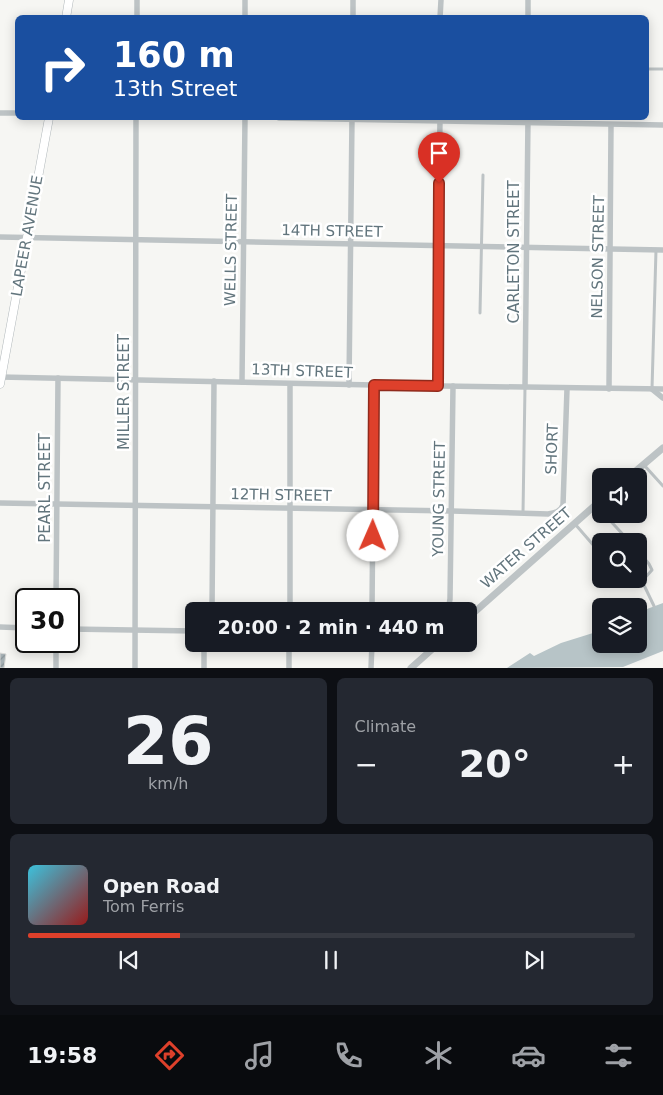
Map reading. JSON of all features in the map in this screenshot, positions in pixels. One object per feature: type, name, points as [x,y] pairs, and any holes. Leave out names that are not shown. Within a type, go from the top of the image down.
[{"type":"main road","points":[[66,15],[69,0]]},
{"type":"main road","name":"LAPEER AVENUE","points":[[0,380],[48,120]]},
{"type":"street","points":[[137,0],[137,15]]},
{"type":"street","points":[[245,0],[245,15]]},
{"type":"street","points":[[353,0],[353,15]]},
{"type":"street","points":[[440,15],[441,0]]},
{"type":"street","points":[[528,0],[528,15]]},
{"type":"street","points":[[0,112],[15,113]]},
{"type":"street","name":"MILLER STREET","points":[[135,668],[136,120]]},
{"type":"street","name":"WELLS STREET","points":[[242,382],[244,120]]},
{"type":"street","points":[[349,385],[352,120]]},
{"type":"street","points":[[438,386],[440,120]]},
{"type":"street","points":[[528,120],[612,125],[663,125]]},
{"type":"street","name":"CARLETON STREET","points":[[525,387],[528,120]]},
{"type":"street","name":"NELSON STREET","points":[[609,389],[612,125]]},
{"type":"street","name":"14TH STREET","points":[[0,237],[663,250]]},
{"type":"street","name":"13TH STREET","points":[[0,380],[58,378],[290,384],[663,389]]},
{"type":"street","name":"PEARL STREET","points":[[56,588],[58,378]]},
{"type":"street","points":[[212,602],[214,382]]},
{"type":"street","points":[[290,384],[290,602]]},
{"type":"street","points":[[372,602],[374,385]]},
{"type":"street","name":"YOUNG STREET","points":[[450,602],[453,386]]},
{"type":"street","name":"SHORT","points":[[561,510],[563,505],[567,389]]},
{"type":"street","points":[[652,389],[663,398]]},
{"type":"street","points":[[639,468],[663,448]]},
{"type":"street","name":"12TH STREET","points":[[0,503],[548,514],[561,510]]},
{"type":"street","name":"WATER STREET","points":[[477,610],[592,508]]},
{"type":"street","points":[[0,627],[15,628]]},
{"type":"street","points":[[80,629],[185,631]]},
{"type":"street","points":[[204,652],[204,668]]},
{"type":"street","points":[[289,652],[289,668]]},
{"type":"street","points":[[371,668],[372,652]]},
{"type":"street","points":[[411,668],[429,652]]},
{"type":"street","points":[[56,653],[56,668]]},
{"type":"lane","points":[[649,69],[663,69]]},
{"type":"lane","points":[[628,120],[628,125]]},
{"type":"lane","points":[[480,313],[483,175]]},
{"type":"lane","points":[[652,389],[656,250]]},
{"type":"lane","points":[[523,513],[525,387]]},
{"type":"lane","points":[[644,464],[663,486]]},
{"type":"lane","points":[[613,523],[622,533]]},
{"type":"lane","points":[[575,524],[592,544]]},
{"type":"lane","points":[[647,562],[652,570],[647,575]]},
{"type":"lane","points":[[646,588],[654,606]]},
{"type":"shaded area","points":[[663,603],[663,651],[623,667],[507,668],[530,653],[534,656],[561,643],[592,633],[592,653],[647,653],[647,609]]},
{"type":"building","points":[[0,653],[6,654],[4,668],[0,668]]},
{"type":"route","points":[[373,536],[374,385],[438,386],[439,183]]}]
